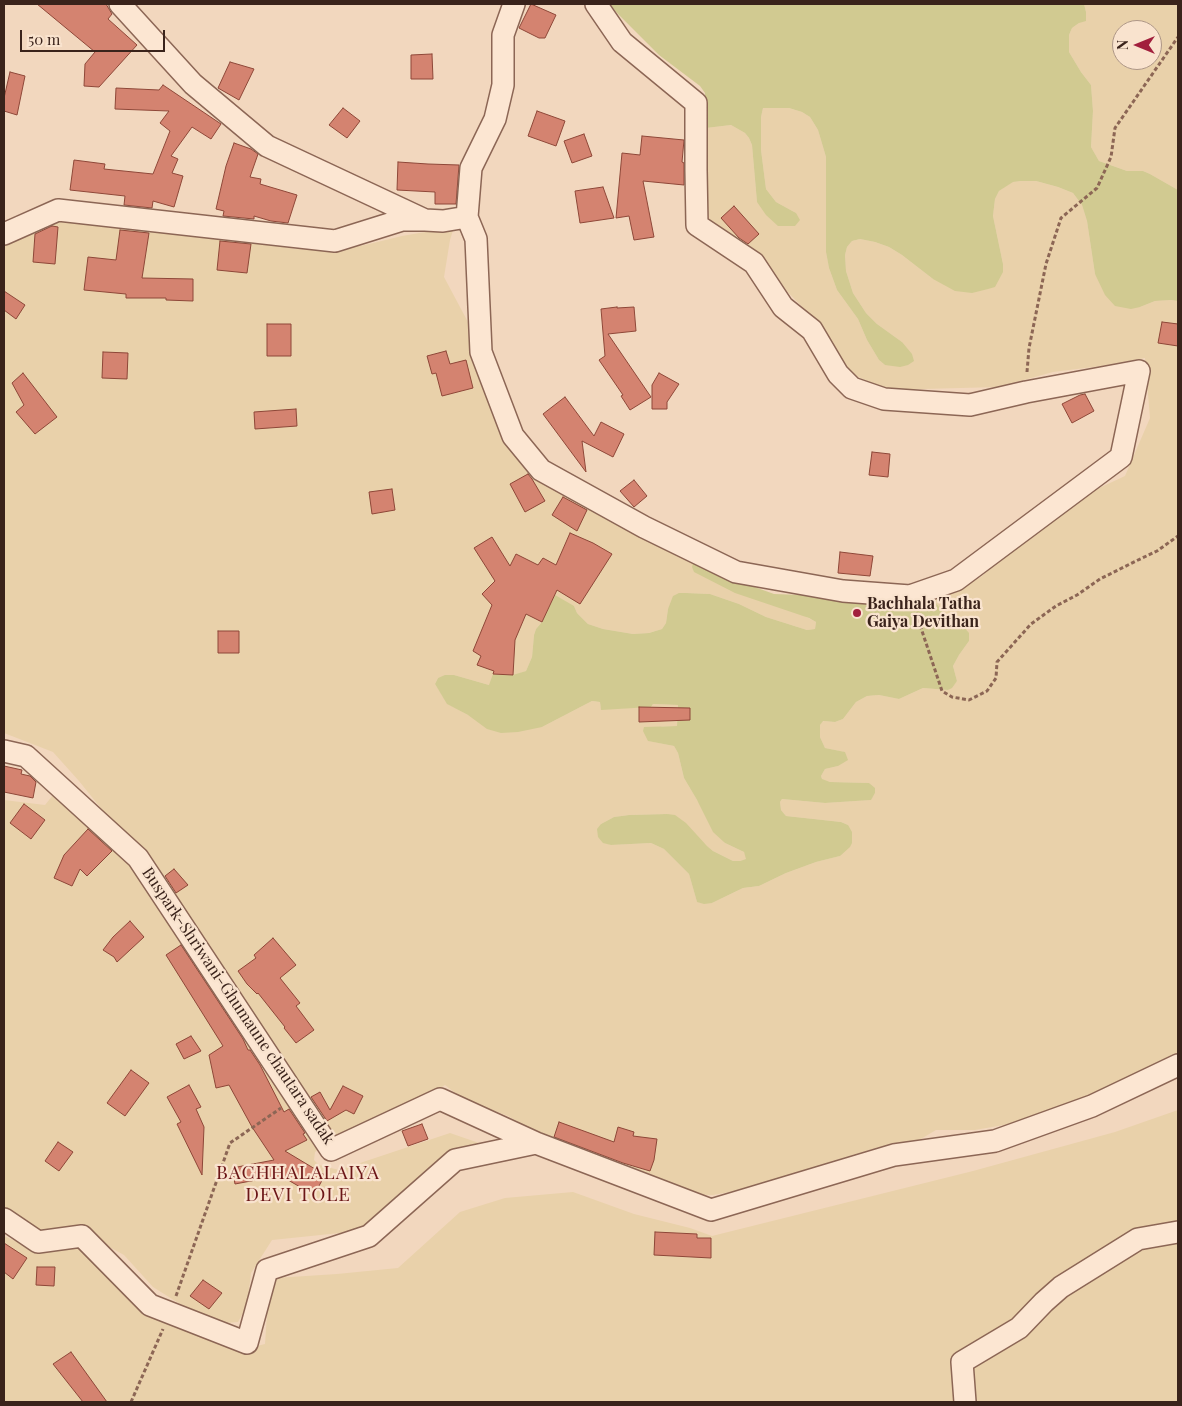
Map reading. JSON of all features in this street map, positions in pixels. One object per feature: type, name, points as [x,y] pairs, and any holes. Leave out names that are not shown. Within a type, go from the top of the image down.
[{"type":"street","points":[[120,4],[193,84],[267,146],[425,220]]},
{"type":"street","points":[[514,4],[504,35],[504,85],[495,119],[471,168],[467,216],[476,239],[481,352],[513,436],[541,470],[644,527],[736,572],[843,591],[910,596],[956,580],[1122,457],[1139,371],[1026,392],[970,405],[884,399],[852,388],[838,374],[812,330],[783,307],[754,263],[697,225],[696,103],[622,42],[596,4]]},
{"type":"street","points":[[4,234],[58,210],[335,241],[402,220],[443,221],[467,216]]},
{"type":"street","name":"Buspark-Shriwani-Ghumaune chautara sadak","points":[[4,751],[26,756],[138,858],[331,1150],[440,1099],[536,1144],[712,1210],[894,1155],[995,1141],[1092,1106],[1178,1064]]},
{"type":"street","points":[[4,1219],[38,1242],[82,1236],[150,1305],[248,1342],[267,1270],[369,1236],[455,1160],[536,1144]]},
{"type":"street","points":[[965,1402],[962,1362],[1019,1328],[1061,1287],[1138,1238],[1178,1232]]},
{"type":"path","points":[[1026,392],[1028,348],[1046,264],[1061,218],[1097,188],[1112,157],[1115,128],[1178,36]]},
{"type":"path","points":[[910,596],[942,691],[952,697],[969,700],[987,691],[996,678],[997,662],[1031,624],[1100,579],[1158,551],[1178,536]]},
{"type":"path","points":[[131,1402],[170,1313],[230,1143],[296,1097]]},
{"type":"shaded area","points":[[610,4],[1084,4],[1086,21],[1072,28],[1069,35],[1069,52],[1091,85],[1093,111],[1091,147],[1099,161],[1127,171],[1143,171],[1178,190],[1178,301],[1155,301],[1131,309],[1115,306],[1105,295],[1095,274],[1087,221],[1082,205],[1073,193],[1036,181],[1013,182],[999,191],[995,199],[993,216],[1003,272],[995,287],[972,293],[955,291],[933,279],[889,247],[860,239],[852,241],[847,247],[845,255],[846,271],[853,293],[866,313],[877,324],[902,342],[912,354],[914,361],[900,367],[885,365],[879,360],[867,340],[858,319],[837,290],[829,268],[826,252],[826,157],[818,130],[810,117],[789,108],[763,108],[761,117],[761,150],[766,189],[776,202],[796,213],[800,220],[795,226],[778,226],[766,215],[757,202],[752,145],[749,138],[745,133],[731,125],[706,128],[705,93],[700,86],[659,55]]},
{"type":"shaded area","points":[[1084,4],[1178,4],[1178,190],[1143,171],[1127,171],[1099,161],[1091,147],[1093,111],[1091,85],[1069,52],[1069,35],[1072,28],[1079,23],[1086,12]]},
{"type":"shaded area","points":[[763,108],[789,108],[802,112],[810,117],[818,130],[826,157],[826,252],[829,268],[837,290],[858,319],[867,340],[879,360],[885,365],[902,342],[877,324],[866,313],[853,293],[846,271],[845,255],[847,247],[852,241],[860,239],[889,247],[933,279],[1003,264],[993,216],[995,199],[999,191],[1012,182],[1036,181],[1073,193],[1082,205],[1087,221],[1095,274],[1140,307],[1155,301],[1178,301],[1178,1057],[1032,1120],[975,1130],[936,1130],[894,1155],[879,1147],[830,1162],[789,1181],[713,1195],[673,1194],[535,1132],[508,1116],[463,1099],[445,1085],[407,1108],[360,1130],[329,1138],[124,837],[53,752],[4,733],[4,239],[52,218],[296,249],[333,250],[454,227],[444,277],[545,480],[816,622],[815,629],[807,630],[766,617],[739,604],[710,594],[686,593],[668,609],[666,623],[662,629],[649,633],[633,634],[603,629],[588,624],[577,613],[574,606],[542,622],[536,629],[532,657],[526,671],[489,685],[454,675],[438,678],[435,684],[448,704],[468,715],[542,727],[592,701],[600,702],[601,709],[651,707],[653,704],[678,705],[677,726],[662,726],[649,741],[674,746],[678,753],[684,778],[697,800],[725,843],[744,852],[747,859],[733,861],[713,851],[667,814],[614,817],[601,824],[610,845],[651,843],[664,849],[689,874],[697,902],[712,903],[743,888],[759,886],[786,873],[840,856],[848,825],[841,822],[786,816],[781,810],[780,802],[782,799],[825,803],[870,800],[875,793],[869,783],[822,780],[821,776],[825,769],[838,766],[844,752],[825,748],[820,737],[822,721],[835,722],[843,719],[856,702],[867,696],[879,695],[899,699],[923,688],[948,690],[957,681],[953,666],[969,641],[961,624],[945,615],[934,600],[981,577],[1023,537],[1082,496],[1125,476],[1150,418],[1145,358],[1053,372],[998,387],[886,390],[844,370],[816,321],[776,280],[757,252],[711,222],[701,196],[706,128],[731,125],[745,133],[752,145],[757,202],[796,213],[776,202],[766,189],[761,150],[761,117]]},
{"type":"shaded area","points":[[694,560],[724,576],[774,594],[856,597],[911,604],[934,600],[945,615],[961,624],[969,633],[969,641],[953,666],[957,681],[952,688],[948,690],[923,688],[899,699],[879,695],[867,696],[856,702],[843,719],[835,722],[823,721],[820,725],[820,737],[825,748],[845,752],[848,760],[838,766],[825,769],[821,776],[822,779],[830,782],[869,783],[875,788],[875,793],[871,800],[825,803],[782,799],[780,802],[781,810],[786,816],[841,822],[848,825],[852,832],[850,847],[840,856],[816,862],[786,873],[759,886],[743,888],[712,903],[704,904],[697,902],[689,874],[664,849],[651,843],[611,845],[603,843],[598,837],[597,829],[601,824],[614,817],[629,815],[675,815],[686,823],[713,851],[733,861],[746,859],[744,852],[725,843],[713,832],[684,778],[678,753],[674,746],[648,741],[643,731],[644,727],[677,726],[678,705],[653,704],[651,707],[601,710],[600,702],[592,701],[542,727],[501,733],[487,729],[468,715],[447,704],[435,684],[438,678],[445,675],[454,675],[489,685],[493,674],[513,675],[526,671],[532,657],[536,629],[542,622],[555,595],[574,606],[577,613],[588,624],[603,629],[633,634],[649,633],[662,629],[666,623],[668,609],[673,596],[679,593],[710,594],[739,604],[766,617],[807,630],[815,629],[816,622],[809,618],[735,593],[694,572],[692,567]]},
{"type":"shaded area","points":[[53,795],[129,863],[321,1147],[315,1152],[314,1160],[319,1165],[339,1170],[450,1133],[479,1143],[460,1152],[369,1230],[272,1240],[251,1273],[247,1306],[238,1322],[212,1324],[153,1287],[124,1255],[80,1231],[40,1234],[4,1219],[4,800],[45,805]]},
{"type":"shaded area","points":[[1178,1110],[1178,1402],[4,1402],[4,1236],[38,1251],[83,1241],[154,1312],[186,1331],[241,1350],[265,1344],[268,1300],[275,1278],[398,1268],[460,1212],[505,1198],[573,1192],[634,1214],[690,1228],[712,1236],[973,1171],[1115,1132]]},
{"type":"building","points":[[37,4],[106,4],[112,14],[108,19],[137,45],[99,87],[84,86],[85,64],[95,52]]},
{"type":"building","points":[[531,4],[556,15],[545,38],[539,38],[519,28]]},
{"type":"building","points":[[432,54],[433,79],[411,79],[411,55]]},
{"type":"building","points":[[230,62],[254,69],[239,100],[218,88]]},
{"type":"building","points":[[10,72],[25,76],[17,115],[4,111],[4,98]]},
{"type":"building","points":[[163,85],[221,124],[211,139],[192,127],[171,156],[178,159],[172,173],[183,176],[174,207],[153,201],[152,208],[124,205],[125,196],[70,190],[74,160],[105,164],[104,169],[153,174],[170,131],[160,123],[169,111],[115,109],[116,88],[159,90]]},
{"type":"building","points":[[343,108],[360,121],[347,138],[329,125]]},
{"type":"building","points":[[537,111],[565,121],[556,146],[528,136]]},
{"type":"building","points":[[584,134],[592,156],[572,163],[564,141]]},
{"type":"building","points":[[642,136],[684,140],[682,162],[684,163],[684,185],[643,181],[654,237],[634,240],[629,216],[616,218],[622,153],[640,155]]},
{"type":"building","points":[[234,143],[251,149],[258,154],[250,177],[261,179],[260,184],[297,195],[288,223],[254,216],[254,219],[223,216],[224,211],[216,209],[226,166]]},
{"type":"building","points":[[398,162],[459,165],[456,204],[435,204],[435,192],[397,190]]},
{"type":"building","points":[[603,187],[614,218],[580,223],[575,191]]},
{"type":"building","points":[[734,206],[759,234],[748,244],[739,238],[721,218]]},
{"type":"building","points":[[52,226],[58,227],[55,264],[33,262],[35,234]]},
{"type":"building","points":[[120,230],[149,233],[142,278],[193,279],[193,301],[166,300],[166,298],[126,298],[126,294],[84,290],[88,257],[116,260]]},
{"type":"building","points":[[220,241],[251,244],[247,273],[217,270]]},
{"type":"building","points":[[4,291],[25,305],[16,319],[4,310]]},
{"type":"building","points":[[634,307],[636,331],[608,334],[651,397],[630,410],[621,396],[623,395],[599,360],[605,356],[601,309]]},
{"type":"building","points":[[1162,322],[1178,324],[1178,346],[1158,343]]},
{"type":"building","points":[[267,324],[291,324],[291,356],[267,356]]},
{"type":"building","points":[[446,351],[450,364],[466,360],[473,388],[442,396],[436,373],[432,374],[427,356]]},
{"type":"building","points":[[103,352],[128,353],[127,379],[102,378]]},
{"type":"building","points":[[23,373],[57,417],[35,434],[16,412],[24,405],[12,383]]},
{"type":"building","points":[[659,373],[679,384],[667,402],[667,409],[652,409],[652,385]]},
{"type":"building","points":[[1085,394],[1094,411],[1072,423],[1062,404]]},
{"type":"building","points":[[565,397],[594,436],[601,422],[624,434],[613,457],[582,441],[586,472],[543,414]]},
{"type":"building","points":[[296,409],[297,426],[255,429],[254,412]]},
{"type":"building","points":[[872,452],[890,454],[888,477],[869,475]]},
{"type":"building","points":[[528,474],[545,501],[525,512],[510,484]]},
{"type":"building","points":[[634,480],[647,496],[634,507],[620,491]]},
{"type":"building","points":[[392,489],[395,510],[372,514],[369,492]]},
{"type":"building","points":[[563,497],[587,510],[577,531],[552,515]]},
{"type":"building","points":[[570,533],[612,554],[580,604],[557,590],[542,622],[526,614],[515,640],[513,675],[493,674],[494,671],[477,665],[481,656],[473,651],[492,605],[482,594],[495,581],[474,548],[492,537],[510,566],[516,554],[538,565],[543,558],[556,565]]},
{"type":"building","points":[[840,552],[873,556],[870,576],[838,573]]},
{"type":"building","points":[[218,631],[239,631],[239,653],[218,653]]},
{"type":"building","points":[[639,707],[690,708],[690,720],[639,722]]},
{"type":"building","points":[[4,766],[22,770],[21,774],[30,776],[36,782],[33,798],[4,792]]},
{"type":"building","points":[[24,804],[45,820],[31,839],[10,823]]},
{"type":"building","points":[[88,829],[112,851],[87,876],[80,869],[72,886],[54,878],[64,855]]},
{"type":"building","points":[[174,869],[188,885],[176,893],[165,876]]},
{"type":"building","points":[[130,921],[144,937],[117,962],[114,957],[103,950],[113,937]]},
{"type":"building","points":[[273,938],[296,965],[280,978],[300,1003],[296,1006],[314,1030],[296,1043],[258,993],[247,984],[238,971],[256,958],[254,955]]},
{"type":"building","points":[[181,945],[243,1039],[248,1050],[250,1050],[260,1065],[284,1112],[289,1109],[305,1133],[303,1134],[307,1140],[285,1151],[325,1175],[314,1195],[288,1180],[272,1177],[235,1184],[232,1168],[274,1160],[252,1127],[229,1085],[216,1088],[209,1055],[223,1046],[166,955]]},
{"type":"building","points":[[191,1036],[201,1051],[184,1059],[176,1044]]},
{"type":"building","points":[[131,1070],[149,1083],[125,1116],[107,1103]]},
{"type":"building","points":[[189,1085],[201,1107],[196,1109],[204,1127],[202,1175],[177,1124],[181,1122],[167,1097]]},
{"type":"building","points":[[343,1086],[363,1096],[354,1114],[346,1110],[327,1121],[311,1097],[320,1092],[330,1110]]},
{"type":"building","points":[[559,1122],[614,1142],[618,1127],[634,1132],[633,1136],[657,1139],[654,1160],[650,1171],[554,1137]]},
{"type":"building","points":[[422,1124],[428,1139],[408,1146],[402,1131]]},
{"type":"building","points":[[58,1142],[73,1152],[59,1171],[45,1161]]},
{"type":"building","points":[[655,1232],[697,1234],[697,1238],[711,1238],[711,1258],[654,1255]]},
{"type":"building","points":[[4,1243],[27,1258],[13,1279],[4,1272]]},
{"type":"building","points":[[37,1267],[55,1267],[54,1286],[36,1285]]},
{"type":"building","points":[[203,1280],[222,1293],[209,1309],[190,1296]]},
{"type":"building","points":[[71,1352],[107,1402],[83,1402],[53,1364]]},
{"type":"place","name":"Bachhala Tatha Gaiya Devithan","points":[[857,613]]},
{"type":"district","name":"BACHHALALAIYA DEVI TOLE","points":[[298,1184]]}]
